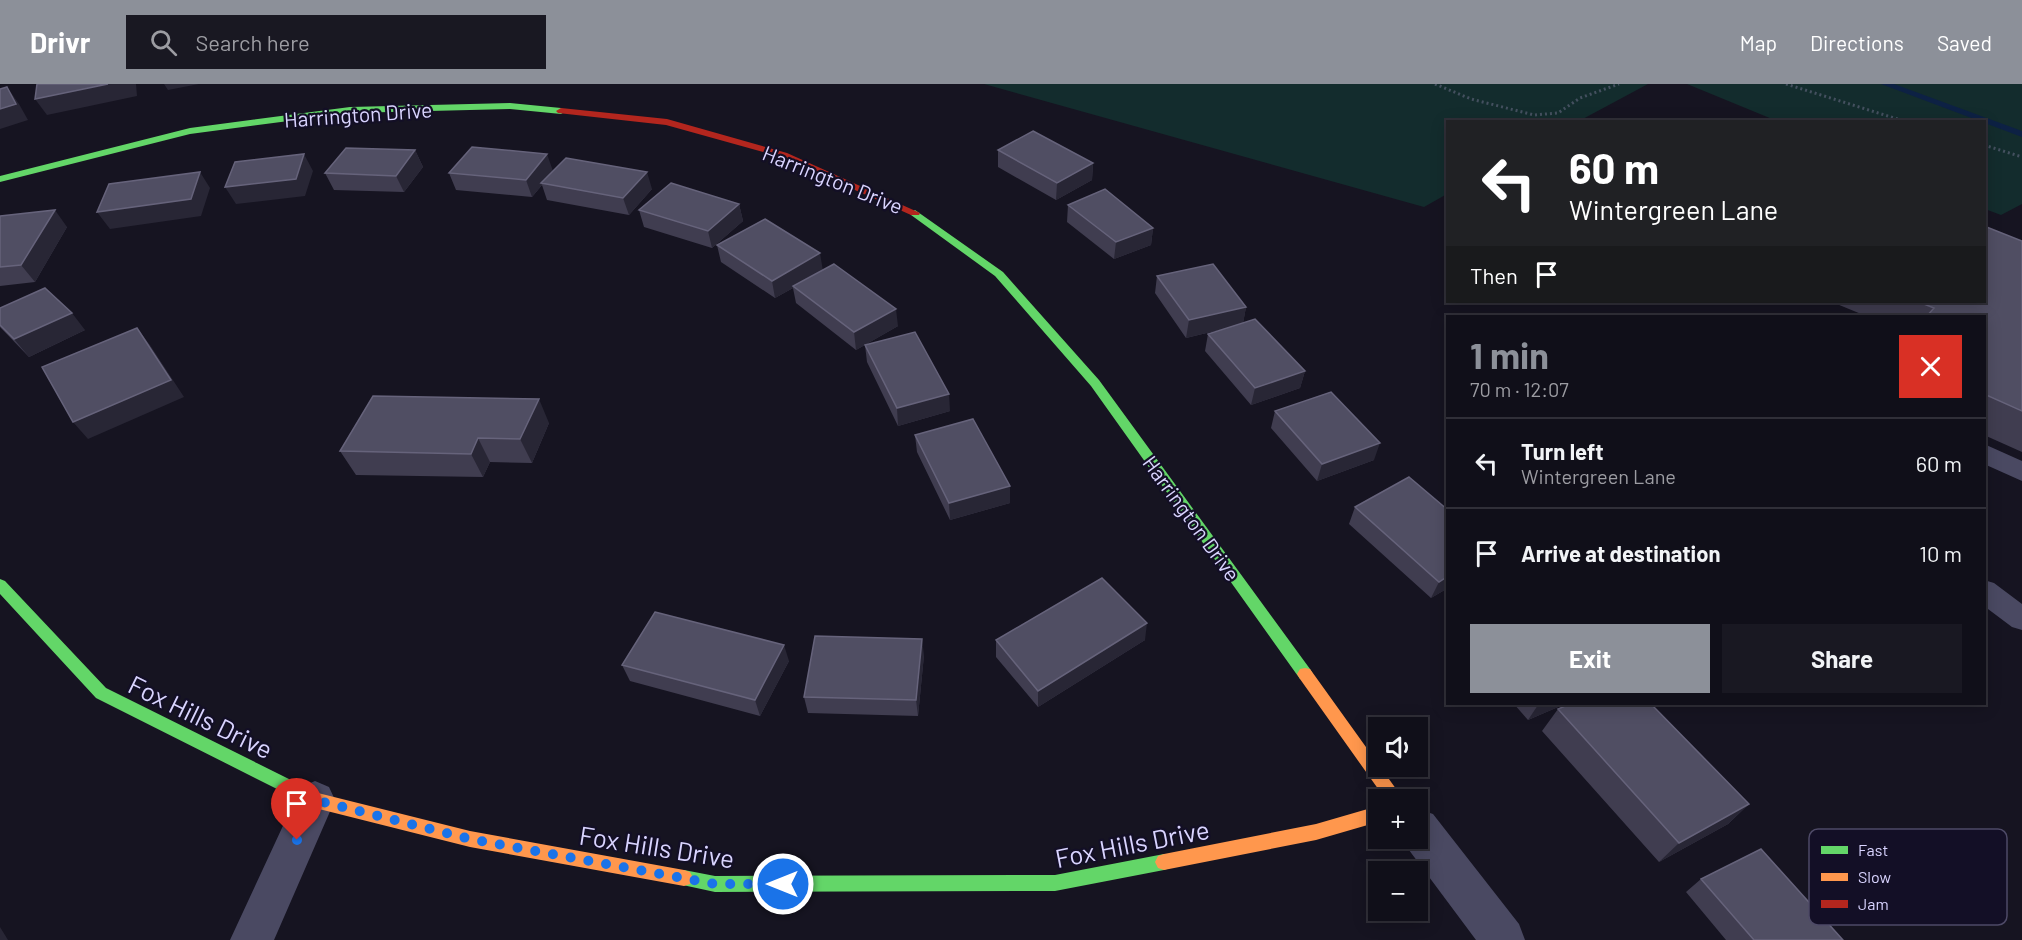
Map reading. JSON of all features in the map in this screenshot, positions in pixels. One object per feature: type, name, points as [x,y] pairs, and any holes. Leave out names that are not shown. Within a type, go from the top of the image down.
[{"type":"street","name":"Harrington Drive","points":[[0,179],[190,131],[350,110],[510,106],[667,122],[784,155],[892,202],[914,212],[999,274],[1095,383],[1388,789]]},
{"type":"street","name":"Fox Hills Drive","points":[[0,585],[101,693],[315,800],[470,839],[715,884],[1055,883],[1316,832],[1368,817]]},
{"type":"street","points":[[252,940],[315,800]]},
{"type":"street","points":[[1428,841],[1503,940]]},
{"type":"lane","points":[[1986,454],[2022,472]]},
{"type":"lane","points":[[1986,592],[2022,619]]},
{"type":"path","points":[[1435,84],[1471,99],[1534,115],[1558,113],[1580,98],[1619,84]]},
{"type":"path","points":[[1786,84],[1901,120]]},
{"type":"path","points":[[1986,146],[2022,157]]},
{"type":"green space","points":[[984,84],[1648,84],[1581,120],[1446,120],[1446,195],[1424,207]]},
{"type":"green space","points":[[1687,84],[2022,84],[2022,204],[2001,215],[1986,209],[1986,120],[1775,120]]},
{"type":"building","points":[[37,84],[108,84],[35,99]]},
{"type":"building","points":[[7,87],[16,104],[0,109],[0,89]]},
{"type":"building","points":[[1033,131],[1093,163],[1057,183],[998,150]]},
{"type":"building","points":[[472,147],[547,154],[526,180],[449,173]]},
{"type":"building","points":[[346,148],[415,150],[396,176],[325,173]]},
{"type":"building","points":[[304,154],[296,179],[225,187],[235,162]]},
{"type":"building","points":[[566,158],[647,172],[623,198],[541,183]]},
{"type":"building","points":[[200,172],[191,199],[97,212],[109,184]]},
{"type":"building","points":[[671,183],[739,204],[708,231],[639,210]]},
{"type":"building","points":[[1105,189],[1153,228],[1116,242],[1068,205]]},
{"type":"building","points":[[55,210],[21,265],[0,267],[0,216]]},
{"type":"building","points":[[765,219],[820,253],[772,281],[717,245]]},
{"type":"building","points":[[1986,227],[2022,241],[2022,411],[1986,395],[1986,315],[1928,315],[1934,308],[1922,303],[1986,303]]},
{"type":"building","points":[[834,264],[896,309],[854,332],[793,286]]},
{"type":"building","points":[[1213,264],[1246,307],[1189,320],[1157,276]]},
{"type":"building","points":[[45,288],[72,313],[14,339],[0,325],[0,308]]},
{"type":"building","points":[[1255,319],[1305,371],[1255,388],[1208,334]]},
{"type":"building","points":[[137,328],[171,380],[73,422],[42,367]]},
{"type":"building","points":[[915,332],[949,394],[897,408],[865,345]]},
{"type":"building","points":[[1331,392],[1380,443],[1322,464],[1275,411]]},
{"type":"building","points":[[373,396],[539,399],[520,439],[478,438],[471,454],[340,451]]},
{"type":"building","points":[[973,419],[1010,486],[949,503],[915,435]]},
{"type":"building","points":[[1409,477],[1446,508],[1446,577],[1439,582],[1355,507]]},
{"type":"building","points":[[1102,578],[1147,623],[1038,691],[996,640]]},
{"type":"building","points":[[655,612],[784,645],[755,700],[622,665]]},
{"type":"building","points":[[815,636],[922,639],[916,700],[804,697]]},
{"type":"building","points":[[1568,705],[1652,705],[1749,804],[1679,843],[1558,709]]},
{"type":"building","points":[[1761,849],[1809,902],[1809,925],[1829,925],[1843,940],[1754,940],[1701,879]]},
{"type":"waterway","points":[[1886,84],[1984,120]]},
{"type":"waterway","points":[[1986,121],[2022,134]]},
{"type":"traffic: fast","points":[[0,179],[190,131],[350,110],[510,106],[561,111]]},
{"type":"traffic: fast","points":[[915,213],[999,274],[1095,383],[1305,674]]},
{"type":"traffic: fast","points":[[0,585],[101,693],[299,792]]},
{"type":"traffic: fast","points":[[684,878],[715,884],[1055,883],[1164,862]]},
{"type":"traffic: slow","points":[[1305,674],[1388,789]]},
{"type":"traffic: slow","points":[[299,792],[315,800],[470,839],[684,878]]},
{"type":"traffic: slow","points":[[1164,862],[1316,832],[1368,817]]},
{"type":"traffic: jam","points":[[561,111],[667,122],[784,155],[915,213]]},
{"type":"route","points":[[297,840],[315,800],[470,839],[715,884],[783,884]]}]
